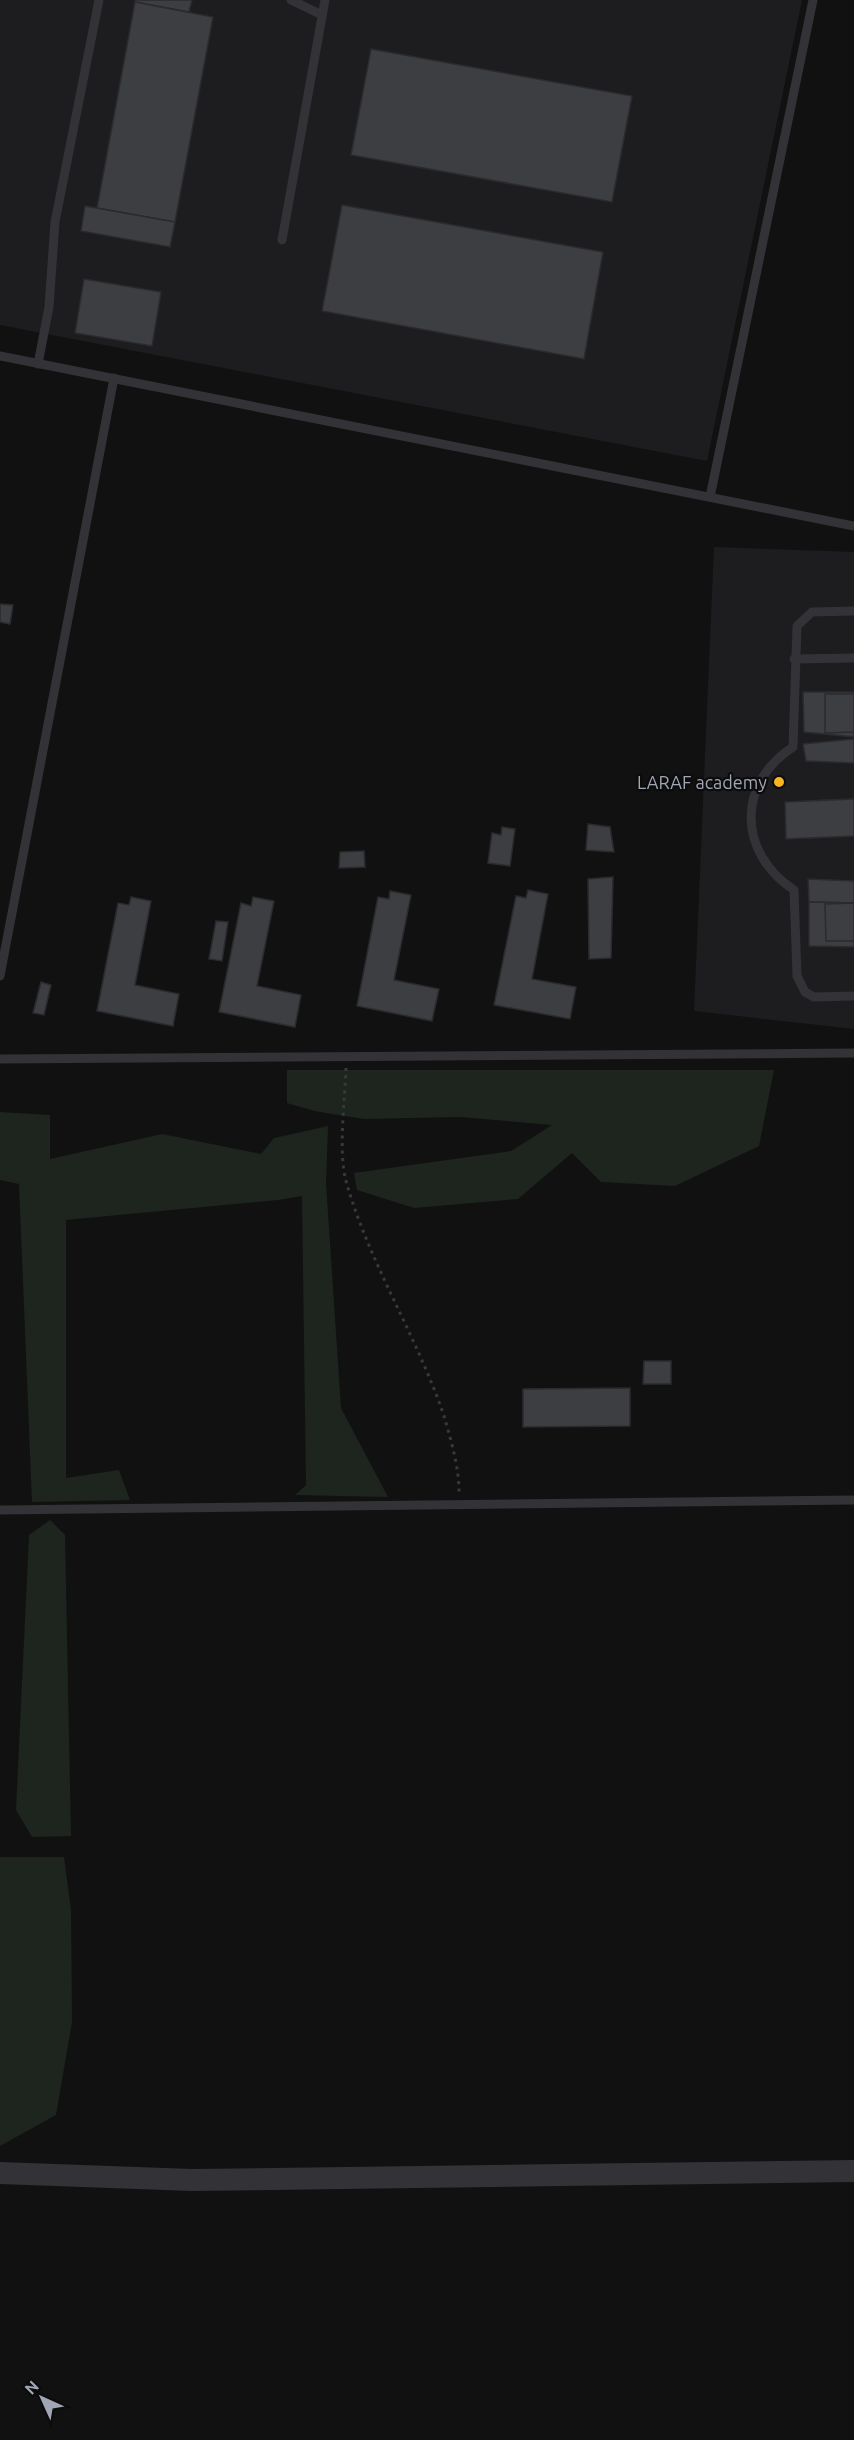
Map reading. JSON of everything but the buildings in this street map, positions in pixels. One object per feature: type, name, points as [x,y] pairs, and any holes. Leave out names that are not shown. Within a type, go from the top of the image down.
[{"type":"street","points":[[0,2173],[192,2180],[854,2171]]},
{"type":"lane","points":[[38,364],[49,307],[55,222],[99,0]]},
{"type":"lane","points":[[291,0],[322,15]]},
{"type":"lane","points":[[282,240],[325,0]]},
{"type":"lane","points":[[710,497],[813,0]]},
{"type":"lane","points":[[0,356],[854,526]]},
{"type":"lane","points":[[0,976],[114,378]]},
{"type":"lane","points":[[854,611],[812,612],[802,620],[795,636],[792,747],[769,769],[758,784],[753,797],[752,832],[765,863],[777,879],[794,890],[797,976],[801,985],[814,997],[854,996]]},
{"type":"lane","points":[[794,660],[854,658]]},
{"type":"lane","points":[[0,1059],[854,1053]]},
{"type":"lane","points":[[0,1510],[854,1500]]},
{"type":"path","points":[[347,1057],[343,1134],[345,1178],[360,1221],[436,1395],[450,1436],[459,1480],[459,1505]]},
{"type":"shaded area","points":[[0,0],[802,0],[707,461],[0,325]]},
{"type":"shaded area","name":"LARAF academy","points":[[714,547],[854,552],[854,1029],[694,1011]]},
{"type":"shaded area","points":[[287,1070],[774,1070],[759,1146],[675,1186],[601,1182],[572,1153],[518,1199],[414,1208],[357,1190],[354,1173],[511,1151],[552,1125],[461,1117],[364,1119],[314,1111],[287,1103]]},
{"type":"shaded area","points":[[0,1112],[50,1115],[50,1159],[162,1134],[261,1154],[274,1138],[328,1126],[326,1183],[341,1408],[388,1497],[295,1495],[306,1485],[302,1196],[66,1220],[66,1478],[119,1470],[130,1500],[32,1502],[19,1184],[0,1180]]},
{"type":"shaded area","points":[[50,1520],[65,1535],[71,1836],[32,1837],[16,1810],[29,1535]]},
{"type":"shaded area","points":[[0,1857],[64,1857],[71,1910],[72,2022],[56,2115],[0,2146]]},
{"type":"place","name":"LARAF academy","points":[[779,782]]}]
